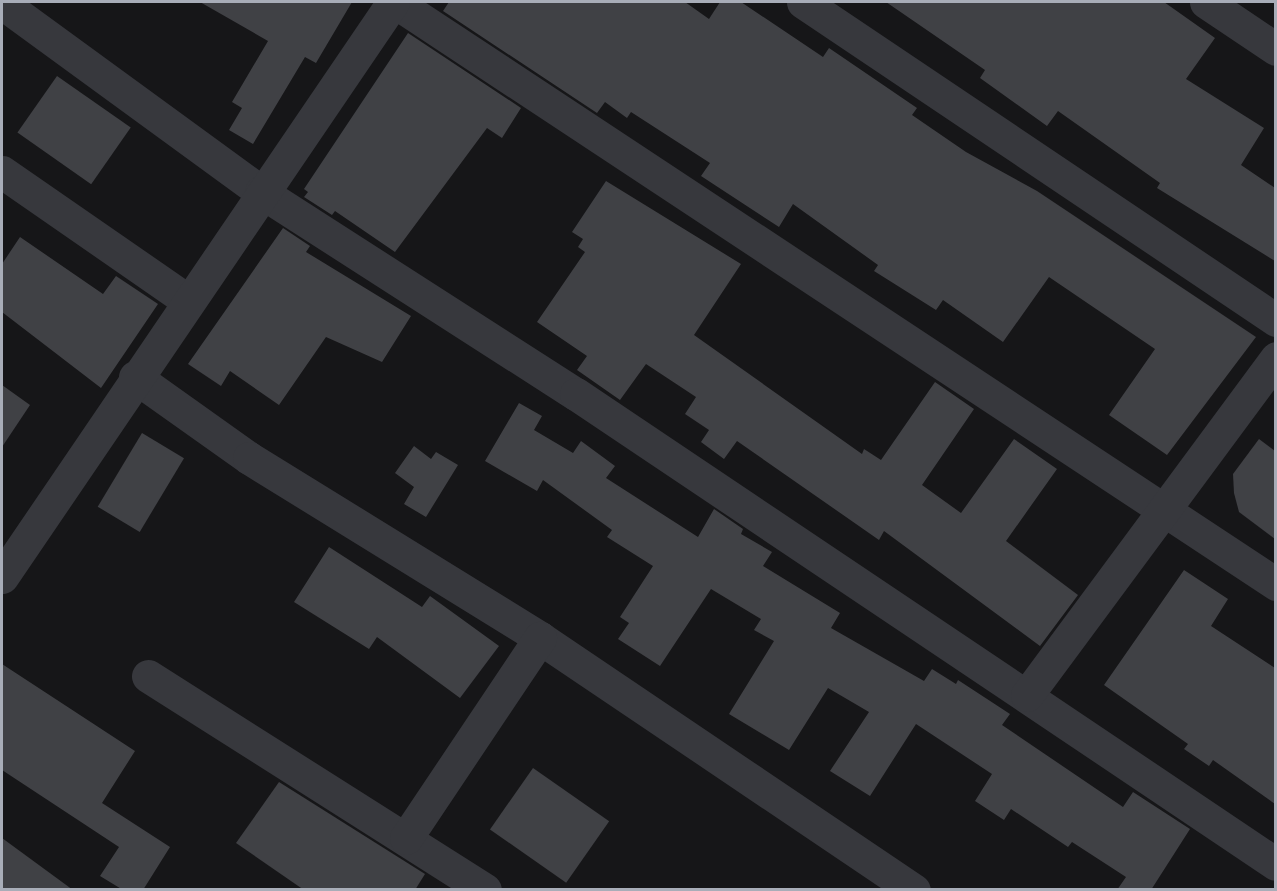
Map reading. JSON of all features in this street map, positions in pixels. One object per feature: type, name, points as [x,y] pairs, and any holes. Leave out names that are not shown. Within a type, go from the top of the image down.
[{"type":"street","points":[[2,576],[135,376],[394,2],[1275,584]]},
{"type":"street","points":[[803,2],[1275,320]]},
{"type":"street","points":[[1206,2],[1275,49]]},
{"type":"street","points":[[2,3],[261,192],[576,393],[1275,864]]},
{"type":"street","points":[[2,172],[187,300]]},
{"type":"street","points":[[1027,695],[1161,507],[1275,358]]},
{"type":"street","points":[[135,376],[249,458],[540,638],[914,890]]},
{"type":"street","points":[[406,838],[540,638]]},
{"type":"street","points":[[148,676],[485,890]]},
{"type":"building","points":[[200,2],[352,2],[316,63],[305,57],[253,144],[229,130],[242,108],[232,102],[268,41]]},
{"type":"building","points":[[449,2],[685,2],[709,19],[720,2],[741,2],[823,57],[829,48],[917,108],[912,115],[966,152],[1037,191],[1256,337],[1167,455],[1109,415],[1155,349],[1049,277],[1003,342],[943,300],[936,310],[874,271],[878,265],[793,204],[779,227],[701,176],[710,163],[631,112],[627,118],[605,102],[597,113],[443,11]]},
{"type":"building","points":[[886,2],[1164,2],[1215,38],[1186,79],[1264,128],[1241,165],[1275,188],[1275,261],[1157,188],[1160,183],[1058,111],[1047,126],[980,78],[985,70]]},
{"type":"building","points":[[408,33],[521,108],[502,138],[487,128],[395,252],[335,211],[332,215],[304,197],[308,192],[304,189]]},
{"type":"building","points":[[57,76],[131,128],[91,184],[17,133]]},
{"type":"building","points":[[606,181],[741,264],[694,335],[862,454],[864,449],[881,460],[935,382],[974,409],[922,485],[961,513],[1014,439],[1057,469],[1006,541],[1078,595],[1040,646],[884,531],[879,540],[737,441],[724,459],[701,442],[709,430],[685,414],[696,397],[646,364],[620,400],[577,370],[587,356],[537,322],[585,252],[578,247],[583,239],[572,232]]},
{"type":"building","points":[[283,228],[310,246],[306,252],[411,316],[382,362],[326,337],[279,405],[230,371],[221,386],[188,364]]},
{"type":"building","points":[[20,237],[103,294],[116,276],[158,304],[101,388],[2,312],[2,264]]},
{"type":"building","points":[[2,385],[30,405],[2,447]]},
{"type":"building","points":[[519,403],[542,416],[534,430],[573,453],[581,441],[615,466],[606,478],[698,537],[714,509],[743,529],[741,534],[772,552],[763,566],[840,613],[831,628],[924,681],[932,669],[956,684],[958,680],[1010,714],[1002,725],[1123,807],[1133,792],[1190,829],[1151,890],[1117,890],[1126,877],[1072,842],[1068,847],[1011,809],[1004,820],[975,801],[992,774],[916,724],[870,796],[830,771],[869,712],[828,688],[789,750],[729,714],[774,641],[754,630],[761,619],[711,589],[660,666],[618,639],[629,623],[620,617],[653,566],[607,537],[612,530],[543,480],[537,491],[485,461]]},
{"type":"building","points":[[142,433],[184,458],[140,532],[98,507]]},
{"type":"building","points":[[1259,439],[1275,451],[1275,539],[1239,512],[1234,493],[1233,474]]},
{"type":"building","points":[[414,446],[431,459],[436,452],[458,465],[426,517],[404,504],[414,487],[395,473]]},
{"type":"building","points":[[329,547],[422,607],[430,596],[499,646],[460,698],[377,637],[369,649],[294,602]]},
{"type":"building","points":[[1184,570],[1228,599],[1211,626],[1275,668],[1275,804],[1213,760],[1209,766],[1184,749],[1188,744],[1104,685]]},
{"type":"building","points":[[2,664],[135,751],[102,803],[170,847],[143,890],[123,890],[100,876],[119,847],[2,770]]},
{"type":"building","points":[[533,768],[609,821],[566,883],[490,829]]},
{"type":"building","points":[[279,782],[425,874],[415,890],[304,890],[236,843]]},
{"type":"building","points":[[2,838],[73,890],[2,890]]}]
